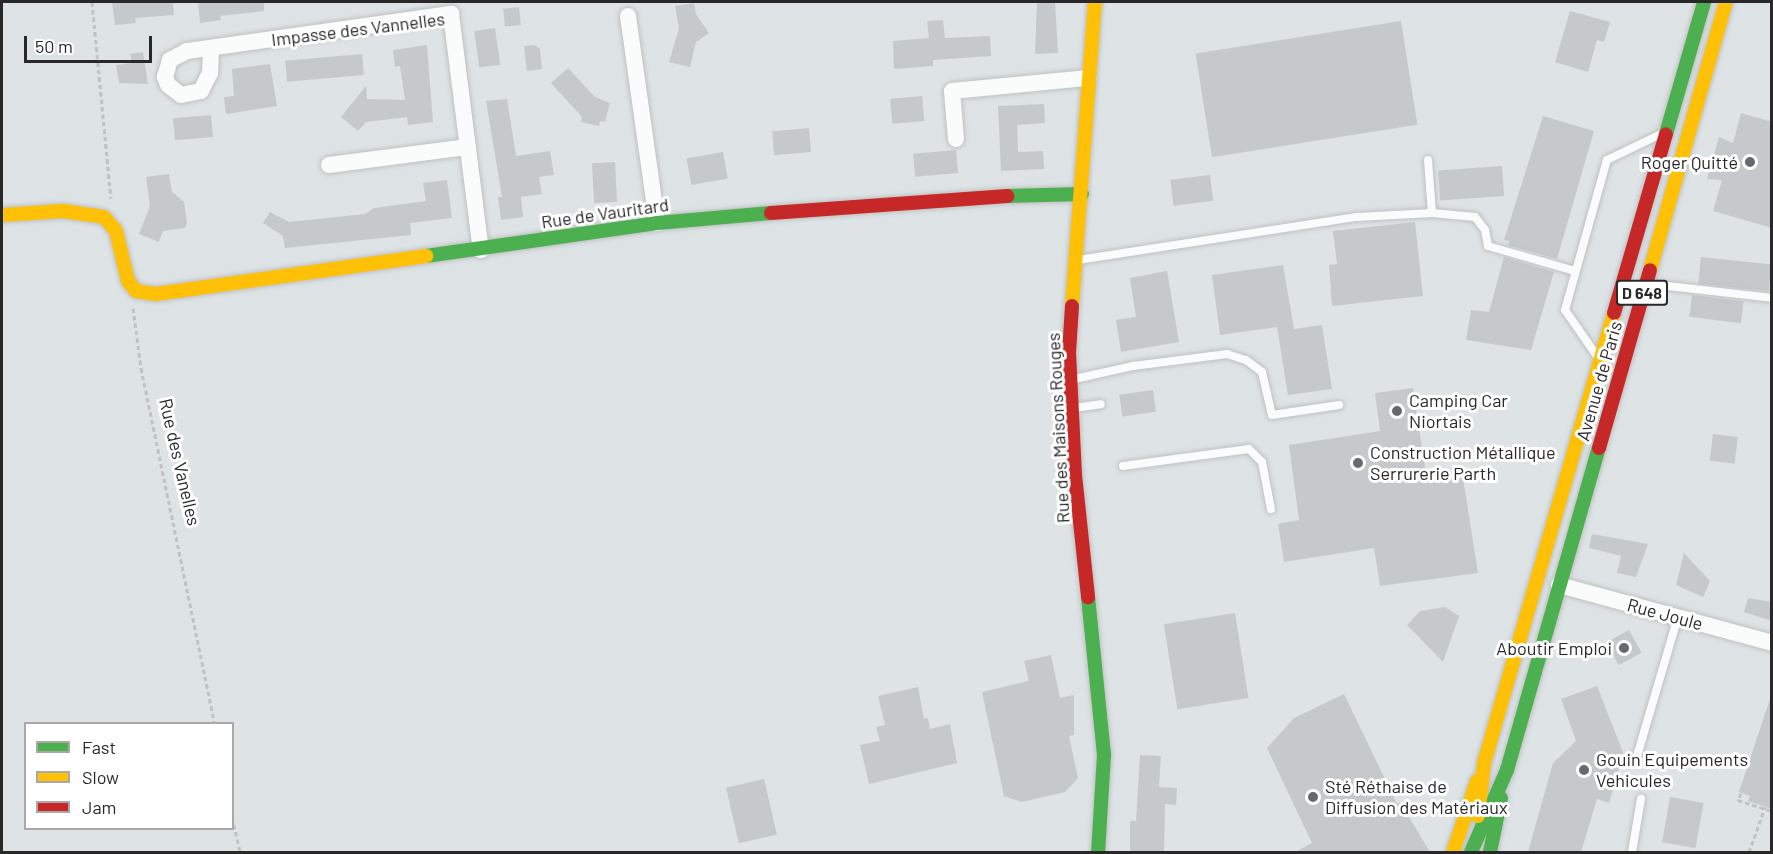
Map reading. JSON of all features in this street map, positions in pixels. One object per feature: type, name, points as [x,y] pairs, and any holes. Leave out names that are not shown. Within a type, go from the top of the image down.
[{"type":"street","name":"Rue des Maisons Rouges","points":[[1095,2],[1088,78],[1082,194],[1075,261],[1070,380],[1104,744],[1098,852]]},
{"type":"street","name":"Avenue de Paris","points":[[1453,852],[1484,763],[1704,2]]},
{"type":"street","name":"Avenue de Paris","points":[[1490,852],[1507,770],[1726,2]]},
{"type":"street","name":"Impasse des Vannelles","points":[[211,48],[451,14],[481,250]]},
{"type":"street","points":[[628,16],[657,223]]},
{"type":"street","points":[[956,139],[952,91],[1088,78]]},
{"type":"street","points":[[329,165],[468,147]]},
{"type":"street","name":"Rue de Vauritard","points":[[136,291],[156,294],[481,250],[657,223],[957,198],[1082,194]]},
{"type":"street","points":[[2,215],[63,211],[104,217],[116,231],[124,272],[136,291]]},
{"type":"street","name":"Rue Joule","points":[[1559,585],[1772,643]]},
{"type":"street","name":"Avenue de Paris","points":[[1473,846],[1484,763]]},
{"type":"street","name":"Avenue de Paris","points":[[1473,846],[1507,770]]},
{"type":"lane","points":[[1601,362],[1565,310],[1607,160],[1667,131]]},
{"type":"lane","points":[[1428,160],[1432,213]]},
{"type":"lane","points":[[1075,261],[1357,217],[1432,213],[1475,218],[1485,230],[1488,246],[1575,272]]},
{"type":"lane","points":[[1645,283],[1772,298]]},
{"type":"lane","points":[[1070,380],[1133,366],[1227,354],[1246,360],[1262,372],[1272,415],[1339,405]]},
{"type":"lane","points":[[1071,408],[1101,404]]},
{"type":"lane","points":[[1122,466],[1249,449],[1262,462],[1271,509]]},
{"type":"lane","points":[[1637,756],[1678,617]]},
{"type":"lane","points":[[1632,852],[1641,799]]},
{"type":"path","points":[[92,2],[112,194],[104,217]]},
{"type":"path","name":"Rue des Vanelles","points":[[136,291],[131,316],[215,722]]},
{"type":"path","points":[[1741,792],[1738,800],[1772,811]]},
{"type":"path","points":[[1749,852],[1765,808]]},
{"type":"path","points":[[234,826],[240,852]]},
{"type":"building","points":[[112,2],[173,2],[174,15],[135,18],[136,23],[115,25]]},
{"type":"building","points":[[198,2],[264,2],[264,11],[220,16],[221,20],[200,23]]},
{"type":"building","points":[[1037,2],[1055,2],[1058,53],[1035,54]]},
{"type":"building","points":[[694,3],[696,14],[709,33],[696,42],[690,67],[669,62],[679,28],[675,6]]},
{"type":"building","points":[[519,7],[521,25],[505,27],[503,9]]},
{"type":"building","points":[[1570,11],[1610,22],[1604,42],[1597,40],[1588,72],[1555,62]]},
{"type":"building","points":[[943,20],[945,38],[990,36],[991,56],[933,60],[933,66],[894,69],[893,41],[929,38],[927,21]]},
{"type":"building","points":[[1401,21],[1417,125],[1212,157],[1196,54]]},
{"type":"building","points":[[495,28],[500,65],[479,68],[474,31]]},
{"type":"building","points":[[427,45],[433,122],[408,125],[407,117],[366,122],[358,131],[341,117],[366,86],[367,99],[405,100],[400,66],[395,67],[393,50]]},
{"type":"building","points":[[534,45],[540,49],[542,69],[527,71],[524,46]]},
{"type":"building","points":[[143,52],[148,84],[119,83],[116,65],[132,63],[130,54]]},
{"type":"building","points":[[362,54],[364,75],[287,82],[285,61]]},
{"type":"building","points":[[270,64],[277,106],[226,114],[224,97],[234,96],[232,69]]},
{"type":"building","points":[[568,68],[595,97],[610,103],[605,122],[600,121],[599,126],[581,122],[582,117],[551,83]]},
{"type":"building","points":[[922,96],[924,121],[892,124],[890,99]]},
{"type":"building","points":[[507,99],[516,156],[550,151],[554,175],[539,177],[542,194],[521,197],[523,217],[501,220],[498,197],[502,197],[486,101]]},
{"type":"building","points":[[1044,104],[1045,123],[1017,125],[1018,152],[1043,151],[1044,169],[1001,171],[998,106]]},
{"type":"building","name":"Roger Quitté","points":[[1741,113],[1772,122],[1772,228],[1713,211],[1722,180],[1707,179],[1719,137],[1733,143]]},
{"type":"building","points":[[211,115],[213,137],[175,140],[173,118]]},
{"type":"building","points":[[1543,116],[1594,131],[1557,259],[1508,245],[1509,241],[1504,240]]},
{"type":"building","points":[[809,128],[811,152],[774,155],[772,131]]},
{"type":"building","points":[[956,150],[958,173],[915,177],[913,154]]},
{"type":"building","points":[[723,152],[728,179],[691,185],[687,158]]},
{"type":"building","points":[[615,162],[617,202],[594,203],[592,163]]},
{"type":"building","points":[[1502,166],[1504,196],[1440,200],[1438,170]]},
{"type":"building","points":[[169,174],[172,192],[184,202],[187,223],[185,228],[163,231],[159,242],[139,234],[150,206],[146,177]]},
{"type":"building","points":[[1210,175],[1213,201],[1173,206],[1170,180]]},
{"type":"building","points":[[447,180],[452,218],[410,223],[411,235],[285,248],[283,236],[263,223],[270,212],[289,222],[365,214],[374,208],[426,201],[423,183]]},
{"type":"building","points":[[1415,222],[1423,296],[1332,306],[1329,265],[1337,264],[1333,231]]},
{"type":"building","points":[[1504,257],[1554,272],[1531,350],[1466,340],[1471,310],[1489,312]]},
{"type":"building","points":[[1701,257],[1772,264],[1769,291],[1698,284]]},
{"type":"building","points":[[1283,265],[1294,329],[1322,325],[1332,389],[1288,395],[1277,327],[1220,335],[1212,275]]},
{"type":"building","points":[[1167,271],[1179,342],[1121,352],[1116,320],[1136,317],[1130,278]]},
{"type":"building","points":[[1692,295],[1744,301],[1741,323],[1689,317]]},
{"type":"building","points":[[1413,388],[1427,481],[1463,478],[1478,573],[1380,586],[1374,548],[1284,562],[1278,524],[1299,520],[1289,445],[1380,431],[1375,393]]},
{"type":"building","points":[[1153,390],[1156,412],[1122,417],[1119,395]]},
{"type":"building","points":[[1713,434],[1738,437],[1735,464],[1710,461]]},
{"type":"building","points":[[1592,534],[1648,544],[1636,577],[1617,573],[1621,556],[1589,548]]},
{"type":"building","points":[[1684,553],[1710,581],[1703,597],[1676,585]]},
{"type":"building","points":[[1748,598],[1772,602],[1772,621],[1744,612]]},
{"type":"building","points":[[1445,607],[1459,616],[1443,662],[1407,625],[1420,611]]},
{"type":"building","points":[[1235,613],[1248,698],[1177,709],[1164,624]]},
{"type":"building","name":"Aboutir Emploi","points":[[1629,630],[1642,653],[1619,665],[1606,643]]},
{"type":"building","points":[[1051,655],[1060,698],[1074,695],[1074,735],[1069,736],[1078,778],[1065,792],[1022,802],[1004,796],[982,692],[1029,681],[1024,661]]},
{"type":"building","name":"Gouin Equipements Vehicules","points":[[1597,686],[1628,765],[1619,769],[1609,803],[1597,799],[1581,852],[1528,852],[1553,763],[1576,741],[1561,699]]},
{"type":"building","points":[[918,687],[924,719],[928,718],[930,729],[950,724],[957,763],[869,784],[860,745],[880,741],[876,727],[885,725],[878,696]]},
{"type":"building","points":[[1344,694],[1397,804],[1400,802],[1430,852],[1295,852],[1312,843],[1267,748],[1294,718]]},
{"type":"building","points":[[1770,699],[1772,699],[1772,809],[1748,801],[1750,796],[1739,792]]},
{"type":"building","points":[[1140,755],[1161,756],[1159,787],[1177,788],[1176,805],[1165,804],[1164,852],[1130,852],[1130,821],[1136,821]]},
{"type":"building","points":[[764,779],[777,835],[739,843],[726,788]]},
{"type":"building","points":[[1670,797],[1703,803],[1695,848],[1662,842]]},
{"type":"traffic: fast","points":[[1666,134],[1704,2]]},
{"type":"traffic: fast","points":[[1007,196],[1082,194]]},
{"type":"traffic: fast","points":[[426,256],[657,223],[771,213]]},
{"type":"traffic: fast","points":[[1471,852],[1507,770],[1599,448]]},
{"type":"traffic: fast","points":[[1088,597],[1104,755],[1098,852]]},
{"type":"traffic: fast","points":[[1490,852],[1501,798]]},
{"type":"traffic: slow","points":[[1072,306],[1095,2]]},
{"type":"traffic: slow","points":[[1650,270],[1726,2]]},
{"type":"traffic: slow","points":[[2,215],[63,211],[104,217],[116,231],[128,281],[136,291],[156,294],[426,256]]},
{"type":"traffic: slow","points":[[1478,816],[1484,763],[1614,313]]},
{"type":"traffic: slow","points":[[1453,852],[1477,781]]},
{"type":"traffic: jam","points":[[1614,313],[1666,134]]},
{"type":"traffic: jam","points":[[771,213],[1007,196]]},
{"type":"traffic: jam","points":[[1599,448],[1650,270]]},
{"type":"traffic: jam","points":[[1072,306],[1069,352],[1075,475],[1088,597]]},
{"type":"place","name":"Roger Quitté","points":[[1750,162]]},
{"type":"place","name":"Camping Car Niortais","points":[[1397,411]]},
{"type":"place","name":"Construction Métallique Serrurerie Parth","points":[[1358,463]]},
{"type":"place","name":"Aboutir Emploi","points":[[1624,648]]},
{"type":"place","name":"Gouin Equipements Vehicules","points":[[1584,770]]},
{"type":"place","name":"Sté Réthaise de Diffusion des Matériaux","points":[[1313,797]]}]
